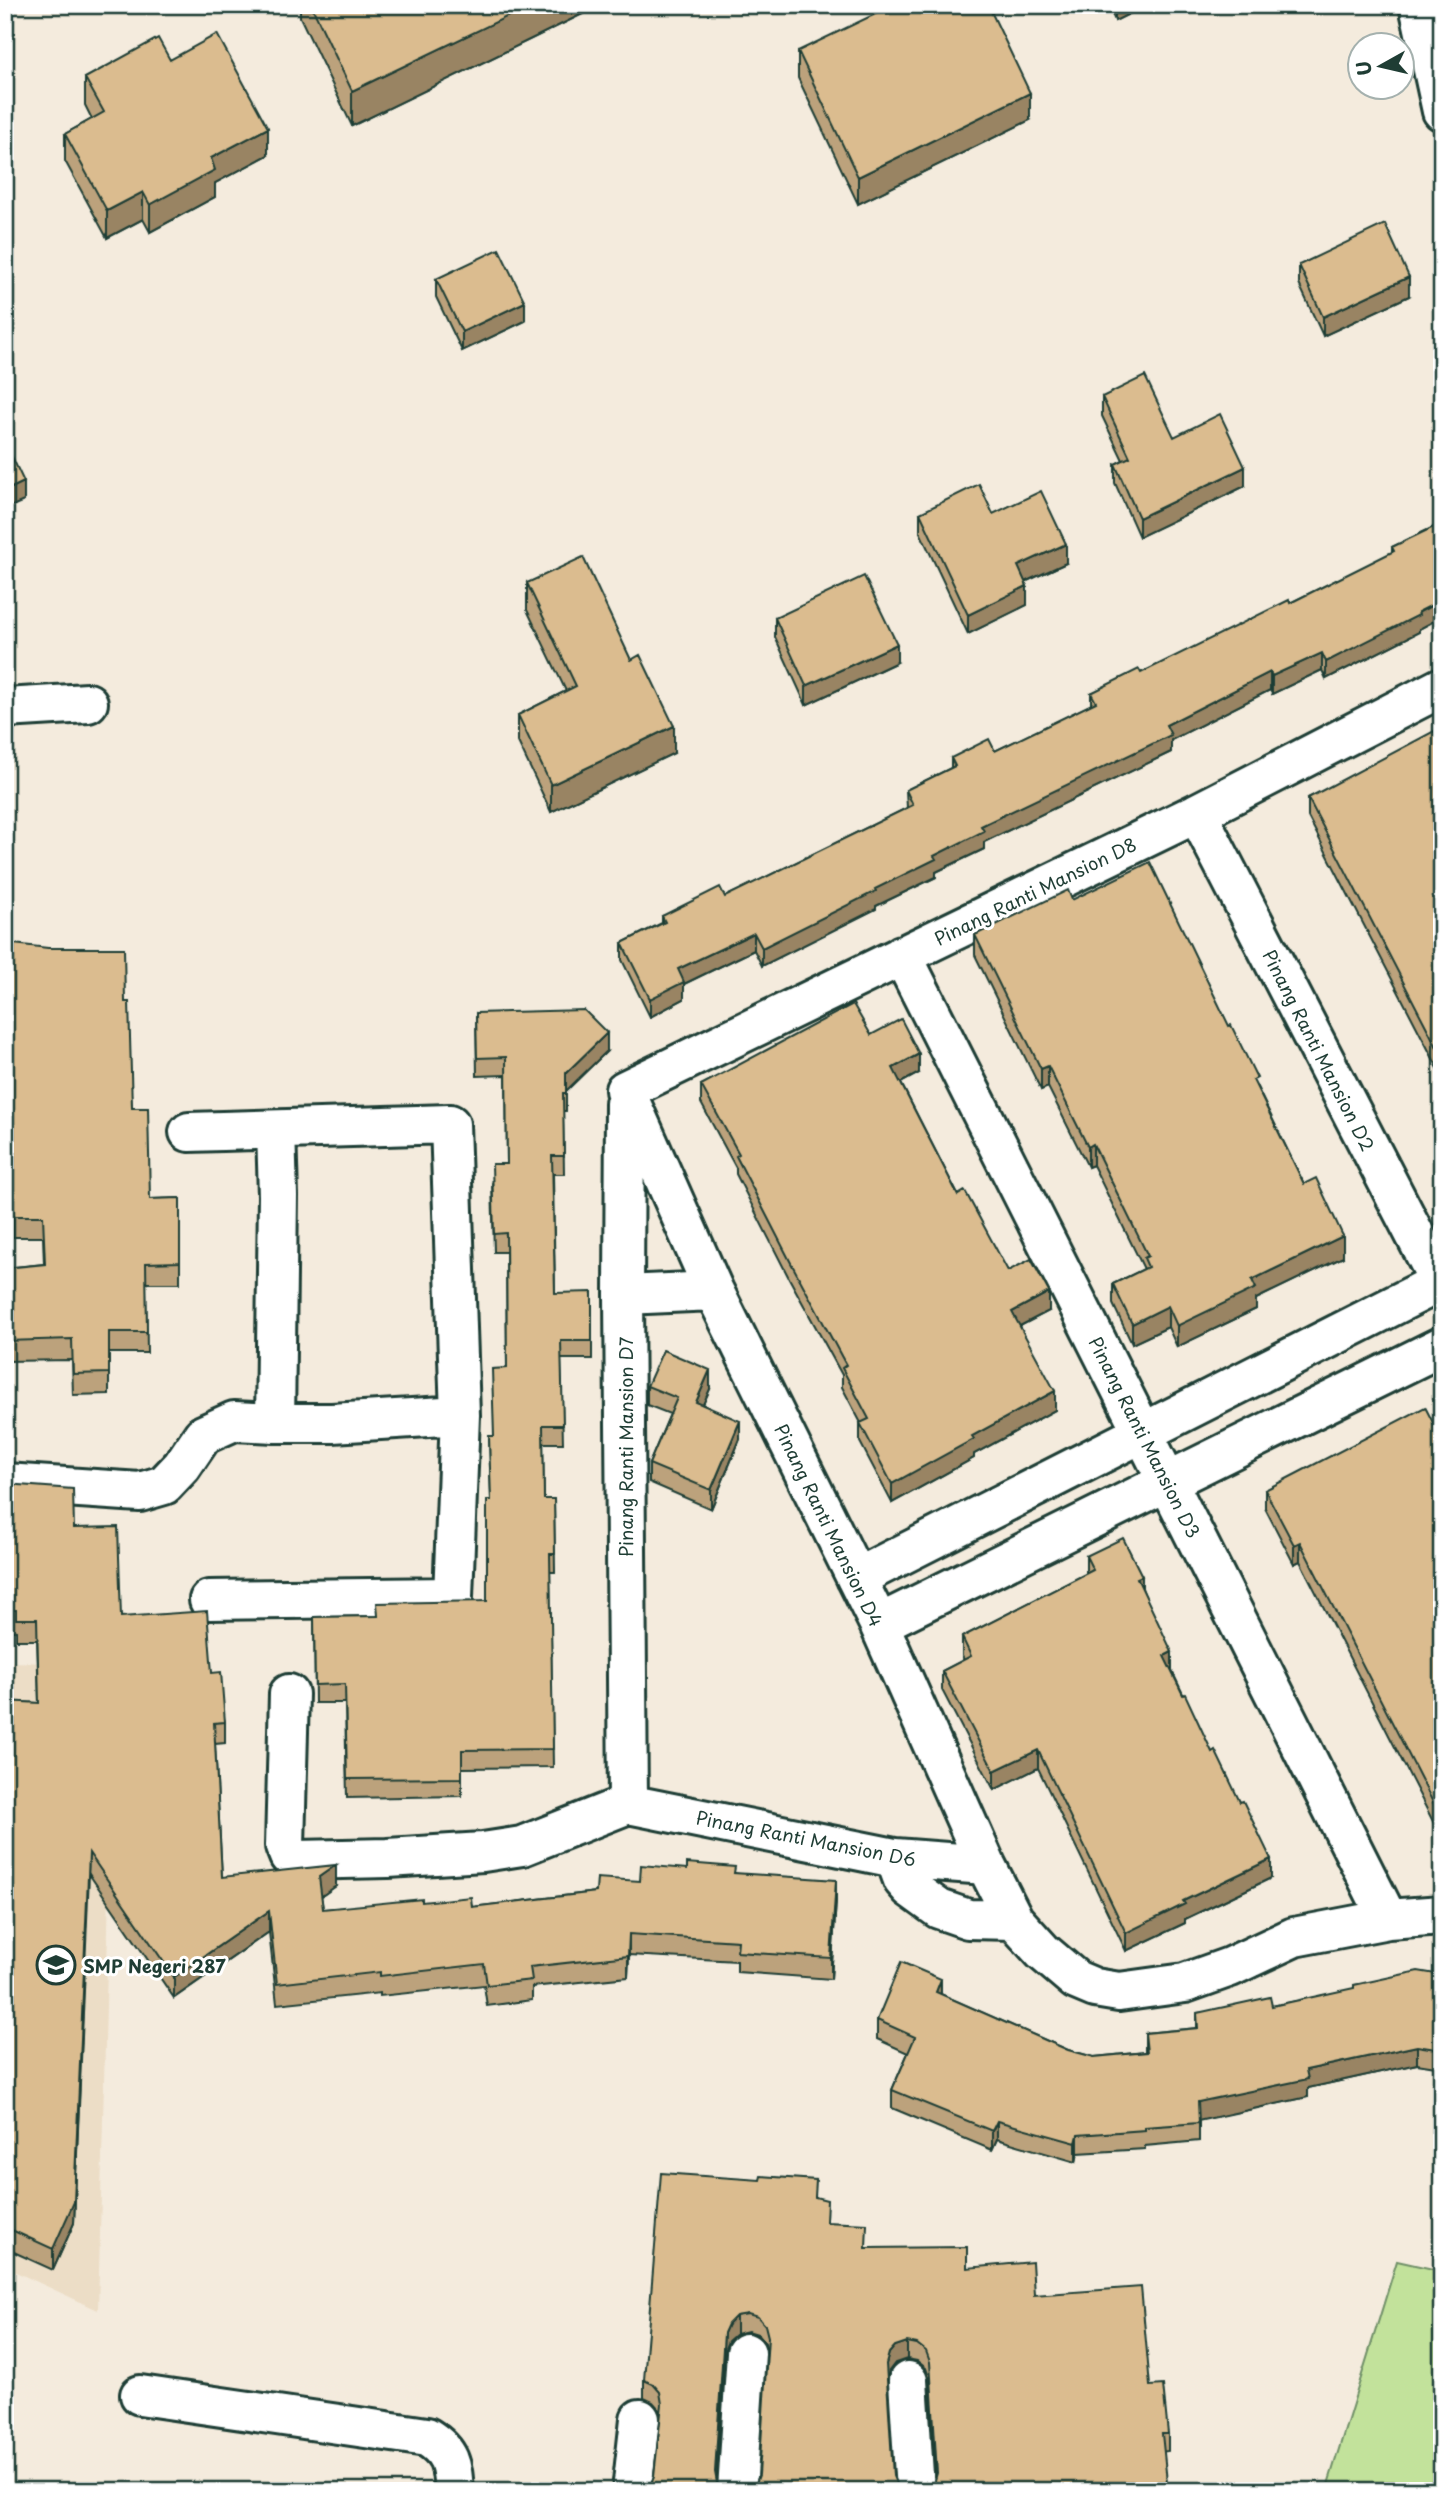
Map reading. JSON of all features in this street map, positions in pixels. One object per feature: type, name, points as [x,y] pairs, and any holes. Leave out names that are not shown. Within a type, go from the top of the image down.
[{"type":"street","points":[[1419,5],[1442,111]]},
{"type":"street","name":"Pinang Ranti Mansion D8","points":[[625,1090],[1197,813],[1442,687]]},
{"type":"street","points":[[5,708],[88,703]]},
{"type":"street","name":"Pinang Ranti Mansion D2","points":[[1197,813],[1441,1284]]},
{"type":"street","name":"Pinang Ranti Mansion D3","points":[[902,955],[1388,1919]]},
{"type":"street","name":"Pinang Ranti Mansion D4","points":[[625,1090],[714,1291],[879,1624],[986,1865],[1014,1920],[1043,1952],[1076,1980],[1095,1988],[1119,1992],[1185,1983],[1230,1967],[1294,1937],[1388,1919],[1442,1915]]},
{"type":"street","name":"Pinang Ranti Mansion D7","points":[[625,1090],[628,1804]]},
{"type":"street","points":[[188,1132],[450,1124],[460,1415],[453,1597],[209,1600]]},
{"type":"street","points":[[275,1423],[278,1196],[276,1130]]},
{"type":"street","points":[[856,1578],[1441,1284]]},
{"type":"street","points":[[624,1295],[714,1291]]},
{"type":"street","points":[[879,1624],[1442,1346]]},
{"type":"street","points":[[5,1483],[140,1492],[164,1485],[202,1435],[234,1421],[331,1423],[460,1415]]},
{"type":"street","points":[[289,1694],[285,1846],[289,1856],[298,1860],[388,1858],[483,1852],[522,1846],[628,1804]]},
{"type":"street","name":"Pinang Ranti Mansion D6","points":[[628,1804],[895,1858],[986,1865]]},
{"type":"street","points":[[895,1858],[909,1888],[939,1909],[968,1919],[1014,1920]]},
{"type":"street","points":[[737,2491],[746,2353]]},
{"type":"street","points":[[908,2381],[915,2491]]},
{"type":"street","points":[[140,2395],[427,2437],[443,2447],[452,2468],[454,2491]]},
{"type":"street","points":[[632,2491],[640,2419]]},
{"type":"shaded area","name":"SMP Negeri 287","points":[[5,1662],[115,1664],[98,2310],[5,2267]]},
{"type":"green space","points":[[1397,2261],[1442,2271],[1442,2491],[1326,2491]]},
{"type":"building","points":[[311,5],[531,5],[352,91]]},
{"type":"building","points":[[894,5],[988,5],[1030,93],[858,177],[798,51]]},
{"type":"building","points":[[217,34],[268,128],[211,158],[215,170],[150,205],[143,192],[107,211],[65,134],[104,112],[85,78],[158,38],[170,60]]},
{"type":"building","points":[[1385,224],[1409,277],[1323,317],[1299,265]]},
{"type":"building","points":[[499,249],[525,302],[462,332],[436,279]]},
{"type":"building","points":[[1145,376],[1174,437],[1220,414],[1245,467],[1139,518],[1115,464],[1130,457],[1102,397]]},
{"type":"building","points":[[5,442],[24,482],[5,491]]},
{"type":"building","points":[[979,484],[993,514],[1041,491],[1066,544],[1018,566],[1027,586],[968,615],[920,513]]},
{"type":"building","points":[[1442,523],[1442,600],[1418,612],[1419,615],[1326,662],[1322,653],[1272,676],[1270,672],[1166,725],[1171,735],[981,826],[984,831],[934,856],[936,859],[875,889],[876,891],[762,948],[754,933],[678,969],[684,982],[650,999],[622,943],[665,922],[662,916],[720,887],[725,897],[913,805],[906,790],[955,766],[951,758],[989,739],[995,751],[1096,702],[1091,693],[1139,669],[1141,673],[1289,600],[1290,603],[1394,551],[1392,547]]},
{"type":"building","points":[[583,557],[631,660],[640,655],[674,726],[551,785],[518,715],[576,686],[527,583]]},
{"type":"building","points":[[864,576],[897,644],[806,686],[775,618]]},
{"type":"building","points":[[1438,729],[1442,736],[1442,1057],[1308,798]]},
{"type":"building","points":[[1150,862],[1257,1078],[1253,1080],[1304,1184],[1316,1178],[1343,1236],[1252,1280],[1256,1288],[1177,1326],[1168,1306],[1132,1324],[1113,1284],[1148,1267],[1144,1258],[1148,1256],[1093,1144],[1088,1147],[1048,1066],[1041,1069],[975,935],[1068,890],[1072,900]]},
{"type":"building","points":[[5,943],[48,948],[124,948],[125,1002],[129,1002],[132,1108],[148,1108],[150,1199],[180,1198],[180,1262],[146,1263],[147,1332],[109,1332],[109,1373],[73,1374],[72,1339],[5,1341],[5,1268],[45,1264],[43,1216],[13,1216],[13,1175],[5,1176]]},
{"type":"building","points":[[853,1004],[871,1035],[901,1019],[919,1054],[893,1068],[958,1195],[965,1191],[1008,1271],[1031,1259],[1049,1292],[1012,1312],[1055,1391],[892,1484],[860,1423],[869,1419],[842,1368],[846,1365],[701,1085]]},
{"type":"building","points":[[584,1010],[607,1033],[566,1073],[566,1093],[563,1093],[564,1156],[552,1156],[555,1293],[592,1292],[592,1341],[561,1341],[563,1425],[543,1425],[544,1499],[554,1499],[555,1554],[550,1554],[553,1749],[462,1750],[462,1778],[347,1779],[345,1684],[315,1685],[314,1617],[378,1616],[377,1603],[487,1601],[487,1500],[491,1500],[489,1436],[494,1436],[492,1369],[507,1368],[506,1233],[494,1234],[492,1164],[507,1164],[506,1057],[477,1058],[476,1013]]},
{"type":"building","points":[[663,1350],[710,1370],[696,1402],[740,1421],[711,1490],[649,1464],[677,1398],[647,1386]]},
{"type":"building","points":[[1425,1407],[1442,1440],[1442,1820],[1300,1542],[1294,1545],[1265,1490]]},
{"type":"building","points":[[5,1484],[73,1489],[74,1528],[118,1527],[121,1617],[207,1611],[212,1673],[221,1672],[225,1722],[214,1723],[222,1877],[336,1865],[319,1877],[323,1909],[471,1897],[472,1907],[596,1892],[597,1878],[640,1881],[641,1865],[687,1869],[687,1863],[735,1867],[734,1873],[836,1880],[831,1958],[737,1952],[738,1941],[629,1934],[628,1956],[530,1967],[532,1980],[487,1985],[484,1964],[277,1984],[269,1911],[174,1977],[89,1853],[74,2202],[53,2249],[5,2227],[5,1701],[39,1703],[37,1619],[16,1619],[16,1610],[5,1610]]},
{"type":"building","points":[[1123,1538],[1142,1576],[1137,1578],[1172,1652],[1164,1656],[1212,1752],[1215,1750],[1271,1859],[1183,1901],[1185,1904],[1126,1933],[1038,1750],[994,1771],[942,1671],[971,1656],[962,1637],[1093,1570],[1086,1556]]},
{"type":"building","points":[[901,1962],[941,1979],[936,1992],[1068,2050],[1094,2057],[1147,2052],[1145,2033],[1198,2028],[1197,2013],[1270,1997],[1272,2006],[1418,1971],[1442,1975],[1442,2050],[1417,2046],[1306,2070],[1308,2079],[1198,2102],[1199,2123],[1078,2135],[1076,2143],[997,2121],[992,2131],[892,2090],[915,2037],[877,2020]]},
{"type":"building","points":[[661,2173],[760,2180],[761,2176],[816,2180],[815,2197],[827,2200],[826,2222],[867,2224],[866,2248],[967,2247],[967,2268],[1032,2262],[1034,2295],[1141,2287],[1150,2386],[1163,2385],[1168,2434],[1162,2434],[1168,2491],[928,2491],[934,2484],[937,2473],[930,2362],[926,2351],[917,2344],[907,2342],[895,2346],[889,2353],[886,2364],[893,2476],[902,2491],[750,2491],[759,2475],[768,2337],[765,2325],[758,2317],[748,2314],[736,2316],[724,2333],[715,2472],[717,2483],[724,2491],[645,2491],[654,2476],[662,2404],[660,2392],[653,2384],[644,2380]]},
{"type":"place","name":"SMP Negeri 287","points":[[56,1965]]}]
